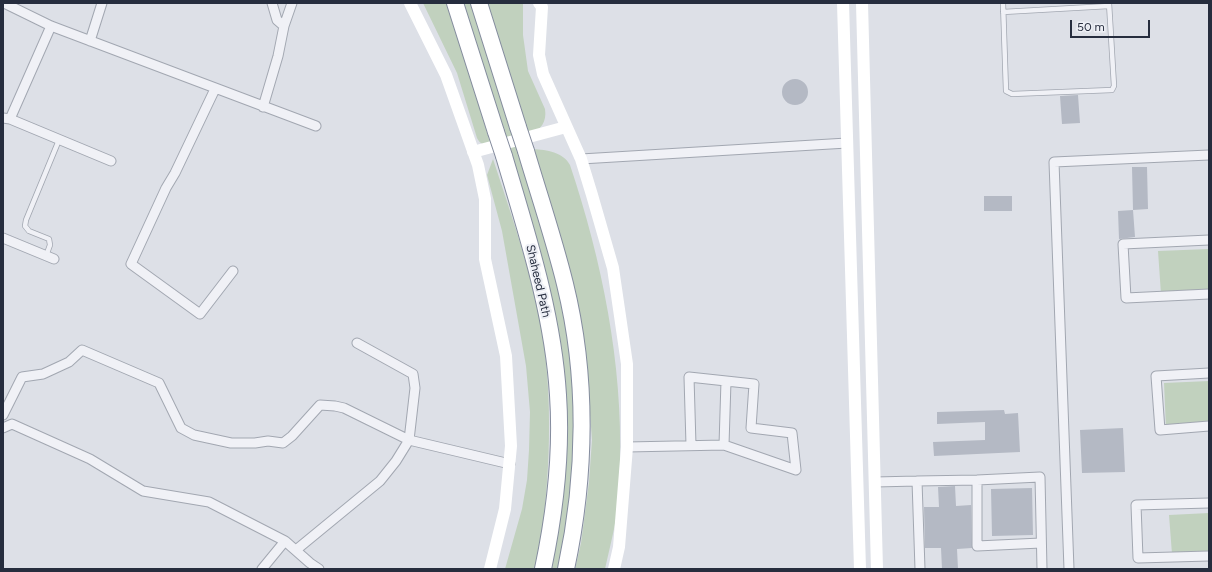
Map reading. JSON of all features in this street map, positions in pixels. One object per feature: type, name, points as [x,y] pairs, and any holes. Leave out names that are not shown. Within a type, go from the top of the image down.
[{"type":"highway","name":"Shaheed Path","points":[[455,3],[504,156],[530,244],[542,289],[554,352],[558,394],[559,434],[557,484],[550,534],[543,569]]},
{"type":"highway","name":"Shaheed Path","points":[[479,3],[526,151],[565,285],[577,352],[581,392],[580,486],[573,537],[566,569]]},
{"type":"street","points":[[4,3],[50,26],[316,126]]},
{"type":"street","points":[[90,41],[102,3]]},
{"type":"street","points":[[272,3],[277,20],[284,26]]},
{"type":"street","points":[[263,107],[278,56],[284,26],[292,3]]},
{"type":"street","points":[[410,3],[446,74],[478,165],[486,199],[485,259],[506,356],[511,446],[505,509],[490,569]]},
{"type":"street","points":[[842,3],[860,569]]},
{"type":"street","points":[[862,3],[877,569]]},
{"type":"street","points":[[543,4],[539,55],[543,74],[581,159],[613,268],[627,364],[627,448],[619,547],[614,569]]},
{"type":"street","points":[[50,26],[7,119],[111,162]]},
{"type":"street","points":[[215,89],[175,173],[166,188],[131,264],[200,314],[233,271]]},
{"type":"street","points":[[473,152],[566,126]]},
{"type":"street","points":[[581,159],[847,144]]},
{"type":"street","points":[[1069,569],[1054,162],[1209,155]]},
{"type":"street","points":[[3,238],[50,258]]},
{"type":"street","points":[[1209,240],[1124,244],[1126,298],[1209,294]]},
{"type":"street","points":[[296,550],[380,481],[396,461],[409,440],[415,388],[413,374],[357,343]]},
{"type":"street","points":[[3,415],[22,376],[43,374],[69,362],[82,350],[159,383],[181,428],[194,435],[231,443],[255,443],[268,441],[283,443],[292,436],[320,405],[336,406],[344,408],[409,440],[510,464]]},
{"type":"street","points":[[1209,373],[1156,376],[1160,430],[1209,426]]},
{"type":"street","points":[[627,448],[724,445],[796,470],[792,433],[751,428],[754,384],[689,377],[691,445]]},
{"type":"street","points":[[724,445],[726,381]]},
{"type":"street","points":[[3,428],[12,424],[90,459],[143,490],[209,502],[285,541],[319,569]]},
{"type":"street","points":[[875,482],[977,480],[1040,476],[1042,569]]},
{"type":"street","points":[[977,480],[977,546],[1041,544]]},
{"type":"street","points":[[917,481],[920,569]]},
{"type":"street","points":[[1209,503],[1136,505],[1138,558],[1209,556]]},
{"type":"street","points":[[262,569],[285,541]]},
{"type":"lane","points":[[1003,3],[1003,12],[1006,91],[1012,94],[1112,90],[1114,86],[1109,4],[1003,12]]},
{"type":"lane","points":[[50,258],[49,239],[29,231],[25,226],[26,220],[59,140]]},
{"type":"green space","points":[[423,3],[449,3],[491,146],[482,144],[477,138],[457,73]]},
{"type":"green space","points":[[463,3],[473,3],[559,280],[571,366],[576,431],[576,467],[560,569],[551,569],[556,543],[564,385]]},
{"type":"green space","points":[[486,3],[523,3],[523,35],[528,71],[545,109],[544,122],[537,131],[529,135]]},
{"type":"green space","points":[[533,149],[559,154],[570,165],[592,238],[608,313],[618,389],[620,465],[617,513],[605,569],[575,569],[581,543],[589,482],[592,440],[586,360],[581,328]]},
{"type":"green space","points":[[493,159],[534,292],[543,337],[548,395],[549,453],[545,511],[537,569],[505,569],[522,509],[527,480],[530,412],[526,366],[502,231],[487,175]]},
{"type":"green space","points":[[1209,249],[1209,292],[1161,294],[1158,251]]},
{"type":"green space","points":[[1209,381],[1209,426],[1166,428],[1164,383]]},
{"type":"green space","points":[[1209,513],[1209,553],[1172,554],[1169,515]]},
{"type":"building","points":[[795,79],[804,83],[808,92],[804,101],[795,105],[786,101],[782,92],[786,83]]},
{"type":"building","points":[[1078,95],[1080,123],[1062,124],[1060,96]]},
{"type":"building","points":[[1132,167],[1147,167],[1148,209],[1133,210]]},
{"type":"building","points":[[984,196],[1012,196],[1012,211],[984,211]]},
{"type":"building","points":[[1133,210],[1135,237],[1119,239],[1118,211]]},
{"type":"building","points":[[1004,410],[1005,414],[1018,413],[1020,452],[934,456],[933,442],[985,440],[985,422],[937,424],[937,412]]},
{"type":"building","points":[[1123,428],[1125,472],[1082,473],[1080,430]]},
{"type":"building","points":[[955,486],[956,506],[971,505],[972,548],[957,549],[958,569],[942,569],[941,548],[925,548],[924,507],[939,507],[938,487]]},
{"type":"building","points":[[1032,488],[1033,535],[992,536],[991,489]]}]
